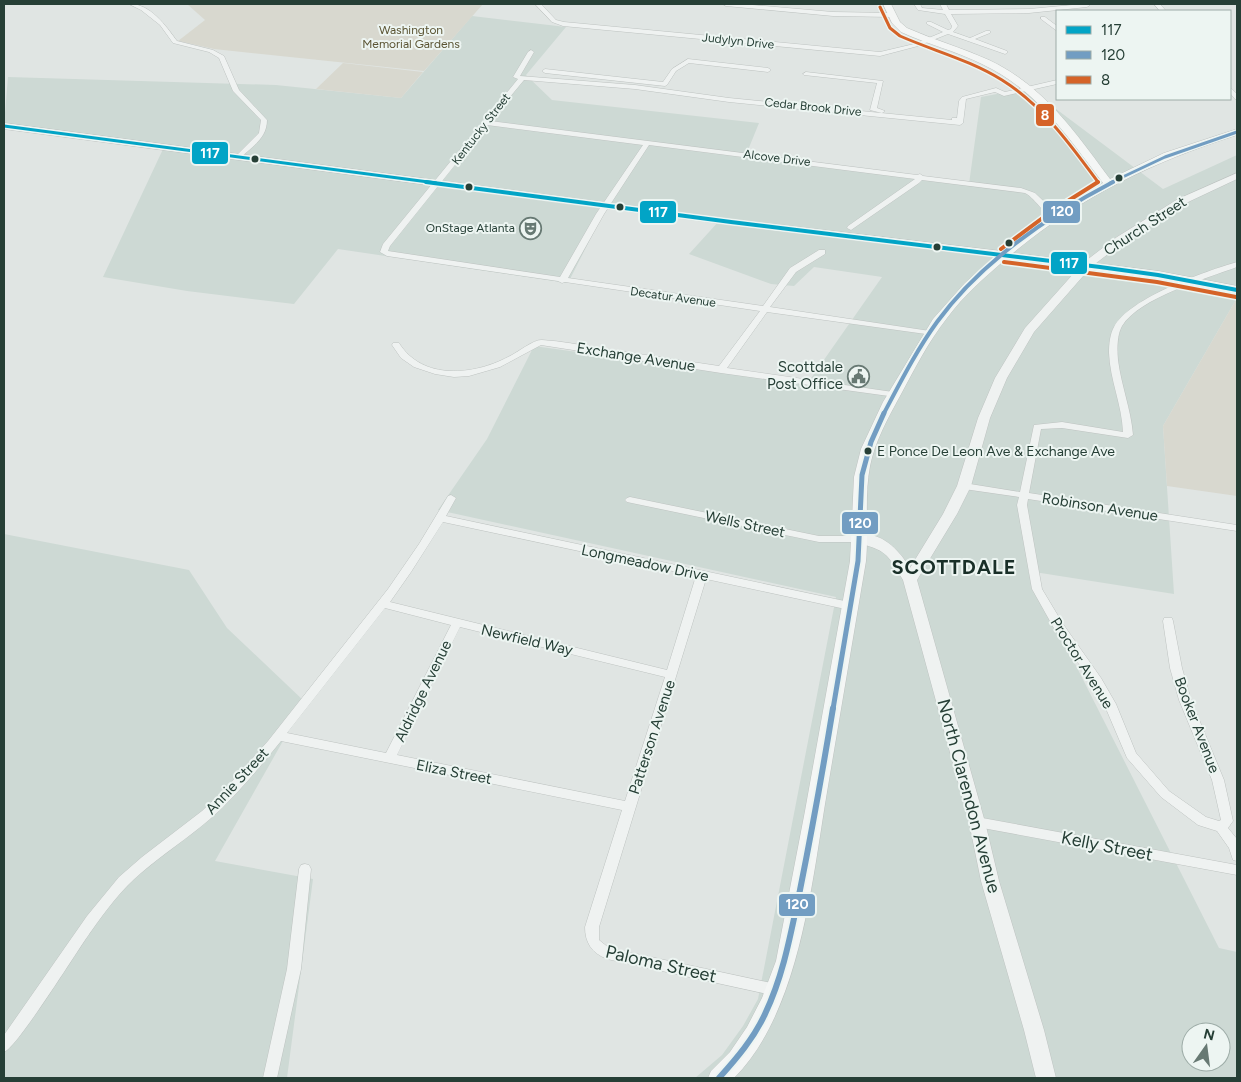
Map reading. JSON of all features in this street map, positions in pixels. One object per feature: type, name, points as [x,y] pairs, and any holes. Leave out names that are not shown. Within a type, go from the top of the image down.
[{"type":"main road","points":[[887,4],[896,23],[904,30],[986,62],[1028,88],[1055,113],[1109,184]]},
{"type":"main road","points":[[4,126],[606,206],[1087,265],[1195,281],[1237,290]]},
{"type":"main road","points":[[719,1078],[740,1056],[756,1032],[776,990],[786,961],[850,606],[860,539],[860,476],[868,446],[893,395],[930,333],[949,307],[1005,255],[1056,217],[1135,170],[1166,156],[1237,132]]},
{"type":"street","points":[[132,4],[144,9],[162,24],[175,42],[211,51],[222,58],[236,91],[264,120],[262,134],[238,157]]},
{"type":"street","name":"Judylyn Drive","points":[[538,4],[554,21],[562,24],[865,53],[892,52],[949,32]]},
{"type":"street","points":[[726,4],[833,14],[892,15]]},
{"type":"street","points":[[917,4],[920,9],[925,11],[947,12],[1029,11],[1086,4]]},
{"type":"street","points":[[943,4],[955,26],[949,32]]},
{"type":"street","points":[[1043,18],[1056,28]]},
{"type":"street","points":[[929,24],[1005,52]]},
{"type":"street","points":[[971,39],[988,32]]},
{"type":"street","name":"Kentucky Street","points":[[416,260],[387,254],[384,249],[522,78],[516,77],[531,52]]},
{"type":"street","points":[[664,91],[665,84],[674,70],[688,61],[768,70]]},
{"type":"street","points":[[546,71],[665,84]]},
{"type":"street","name":"Cedar Brook Drive","points":[[806,74],[882,82],[872,111]]},
{"type":"street","name":"Cedar Brook Drive","points":[[522,78],[664,91],[729,100],[872,111],[960,123],[962,101],[964,98],[996,90],[1004,94],[1028,88]]},
{"type":"street","points":[[1028,88],[1056,82]]},
{"type":"street","name":"Alcove Drive","points":[[487,123],[1030,191],[1056,217]]},
{"type":"street","points":[[562,281],[600,214],[647,143]]},
{"type":"street","points":[[851,228],[917,182],[920,176]]},
{"type":"street","name":"Church Street","points":[[910,580],[950,514],[964,486],[984,418],[1011,359],[1029,330],[1087,265],[1136,228],[1166,209],[1237,176]]},
{"type":"street","points":[[721,370],[793,270],[822,252]]},
{"type":"street","name":"Decatur Avenue","points":[[416,260],[930,333]]},
{"type":"street","points":[[1195,281],[1237,264]]},
{"type":"street","name":"Proctor Avenue","points":[[1195,281],[1150,300],[1130,313],[1120,323],[1114,338],[1114,360],[1128,423],[1128,435],[1062,425],[1042,425],[1037,427],[1023,496],[1026,534],[1037,589],[1059,627],[1097,681],[1110,704],[1132,755],[1165,794],[1202,821],[1221,827]]},
{"type":"street","name":"Exchange Avenue","points":[[396,346],[400,355],[412,364],[430,371],[449,375],[470,375],[486,370],[540,342],[893,395]]},
{"type":"street","name":"Robinson Avenue","points":[[964,486],[1237,528]]},
{"type":"street","name":"Annie Street","points":[[4,1046],[105,902],[125,880],[153,855],[216,806],[279,736],[382,604],[441,518],[451,498]]},
{"type":"street","name":"Wells Street","points":[[630,500],[819,539],[860,539]]},
{"type":"street","name":"Longmeadow Drive","points":[[441,518],[850,606]]},
{"type":"street","name":"North Clarendon Avenue","points":[[860,539],[882,544],[890,549],[910,580],[977,822],[990,881],[1034,1030],[1046,1078]]},
{"type":"street","name":"Patterson Avenue","points":[[602,899],[702,575]]},
{"type":"street","name":"Newfield Way","points":[[382,604],[456,624],[672,674]]},
{"type":"street","name":"Booker Avenue","points":[[1168,621],[1172,632],[1176,668],[1185,700],[1218,780],[1227,821],[1221,827]]},
{"type":"street","name":"Aldridge Avenue","points":[[389,759],[456,624]]},
{"type":"street","name":"Eliza Street","points":[[279,736],[630,807]]},
{"type":"street","name":"Kelly Street","points":[[977,822],[1237,870]]},
{"type":"street","points":[[1221,827],[1236,846],[1237,856]]},
{"type":"street","points":[[270,1078],[294,969],[305,869]]},
{"type":"street","name":"Paloma Street","points":[[602,899],[592,927],[591,938],[595,947],[600,950],[651,964],[776,990]]},
{"type":"shaded area","points":[[472,16],[566,27],[526,75],[552,100],[759,123],[746,155],[969,184],[981,97],[1028,88],[1163,189],[1237,155],[1237,298],[1163,426],[1174,594],[1028,571],[1219,948],[1237,952],[1237,1078],[695,1078],[722,1055],[743,1026],[758,999],[836,597],[438,510],[487,439],[534,346],[807,384],[882,277],[814,267],[794,286],[771,284],[689,254],[719,221],[607,206],[568,283],[338,249],[294,304],[187,291],[103,277],[164,147],[4,125],[8,77],[276,85],[401,98]]},
{"type":"shaded area","points":[[4,534],[189,570],[227,628],[305,702],[215,861],[313,879],[287,1078],[4,1078]]},
{"type":"green space","name":"Washington Memorial Gardens","points":[[187,4],[483,4],[424,71],[214,49],[178,41],[205,20]]},
{"type":"green space","points":[[343,63],[423,72],[401,98],[316,89]]},
{"type":"green space","points":[[1237,298],[1237,496],[1167,486],[1163,426]]},
{"type":"transit line","name":"8","points":[[880,7],[890,28],[900,36],[972,64],[1018,90],[1047,118],[1098,182],[1052,211],[1001,249]]},
{"type":"transit line","name":"117","points":[[4,126],[731,222],[1100,267],[1158,275],[1237,290]]},
{"type":"transit line","name":"120","points":[[719,1078],[737,1058],[765,1015],[789,945],[858,561],[860,487],[864,463],[879,422],[889,403],[920,347],[944,313],[965,289],[1014,245],[1069,207],[1127,174],[1195,145],[1237,132]]},
{"type":"transit line","name":"8","points":[[1004,262],[1157,282],[1236,297]]},
{"type":"place","name":"OnStage Atlanta","points":[[531,228]]},
{"type":"place","name":"Scottdale Post Office","points":[[859,376]]},
{"type":"place","name":"E Ponce De Leon Ave & Exchange Ave","points":[[868,451]]},
{"type":"district","name":"SCOTTDALE","points":[[954,567]]}]
